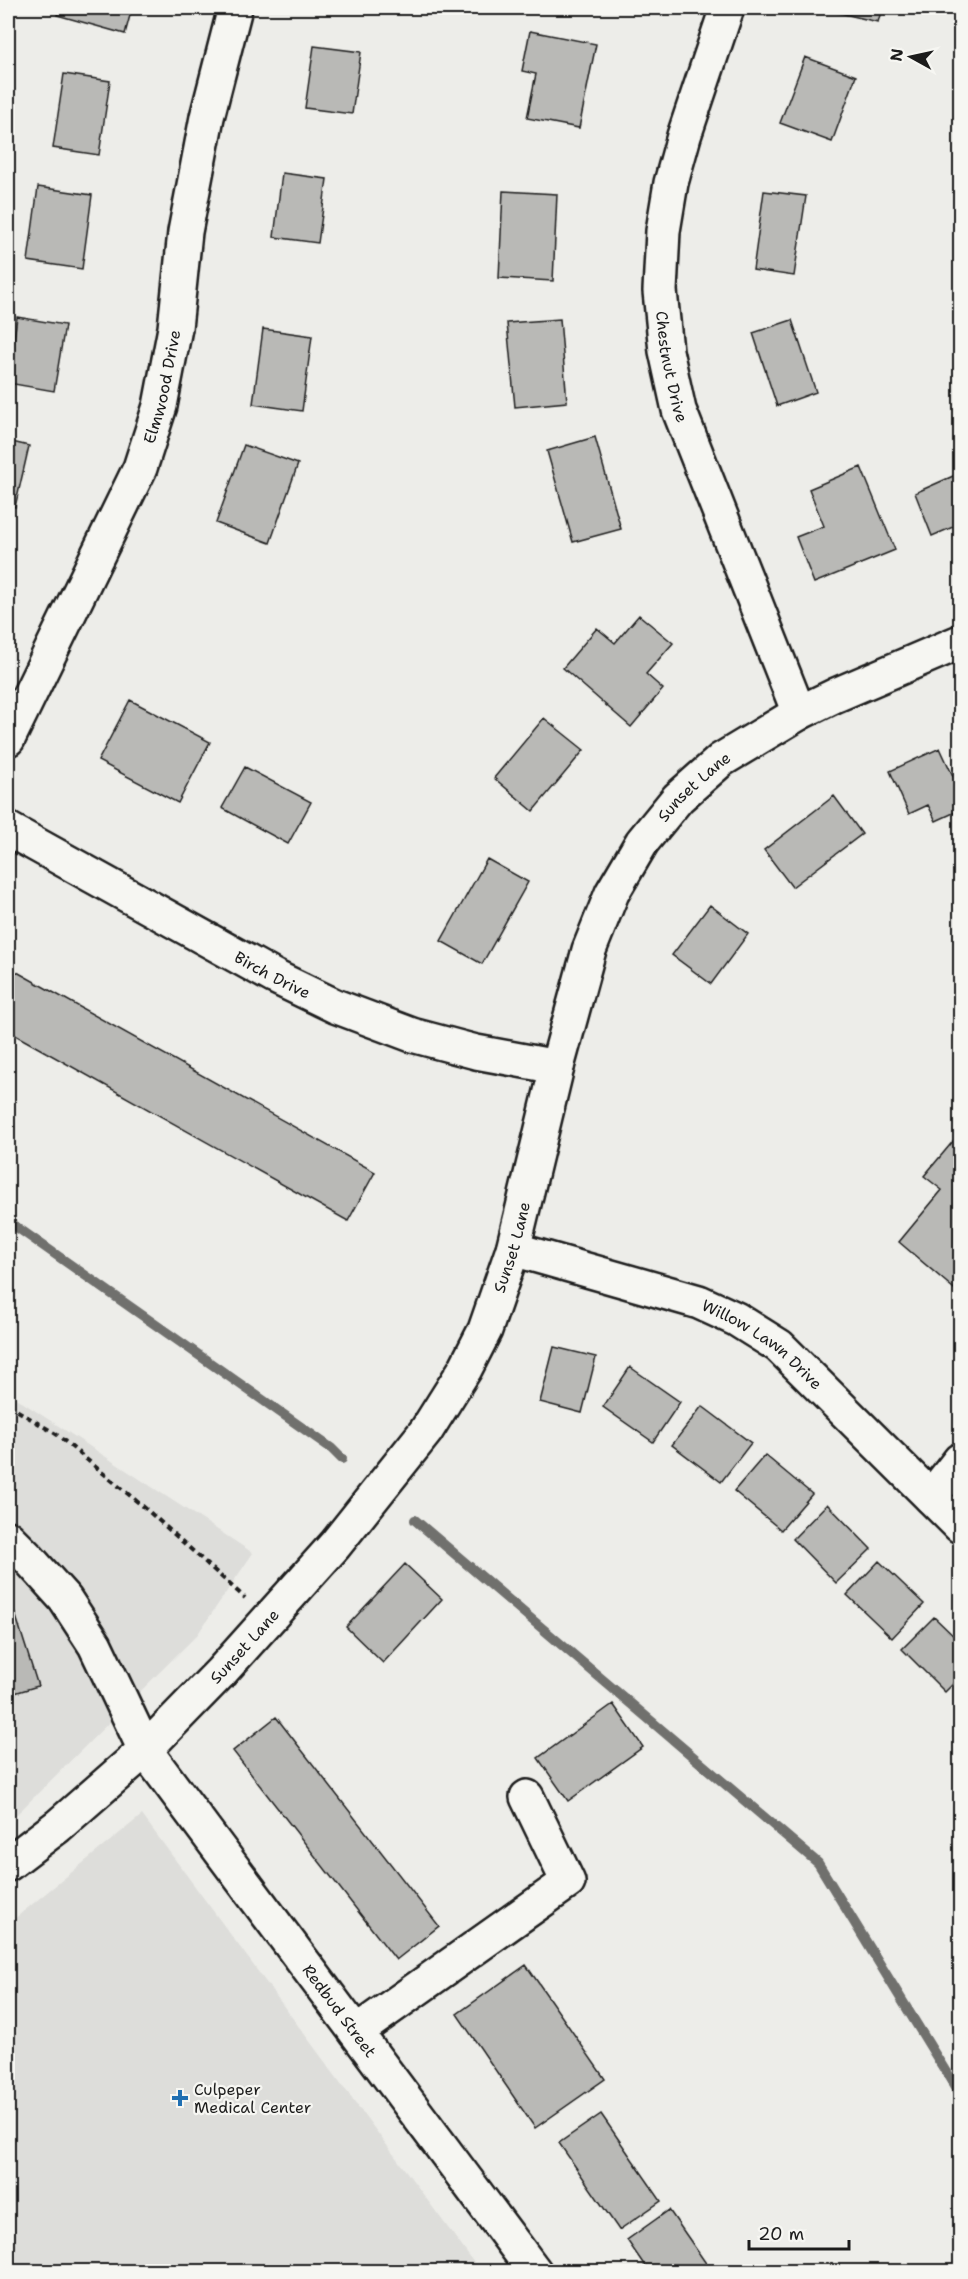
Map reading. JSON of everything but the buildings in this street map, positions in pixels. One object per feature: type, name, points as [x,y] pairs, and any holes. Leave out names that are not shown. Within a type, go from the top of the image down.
[{"type":"street","name":"Elmwood Drive","points":[[8,739],[140,468],[160,406],[175,328],[188,220],[207,117],[235,8]]},
{"type":"street","name":"Chestnut Drive","points":[[728,8],[684,136],[671,183],[663,231],[660,291],[665,341],[679,410],[799,712]]},
{"type":"street","name":"Sunset Lane","points":[[8,1864],[58,1826],[145,1750],[221,1672],[335,1545],[426,1431],[465,1369],[485,1330],[513,1249],[589,950],[612,893],[642,842],[678,798],[721,760],[799,712],[960,642]]},
{"type":"street","name":"Birch Drive","points":[[8,830],[275,978],[335,1006],[412,1035],[476,1052],[558,1066]]},
{"type":"street","name":"Willow Lawn Drive","points":[[513,1249],[699,1302],[736,1319],[779,1346],[960,1526]]},
{"type":"street","points":[[931,1497],[960,1460]]},
{"type":"street","name":"Redbud Street","points":[[8,1539],[65,1599],[89,1636],[145,1750],[535,2271]]},
{"type":"street","points":[[356,2032],[568,1882],[527,1797]]},
{"type":"path","points":[[8,1405],[56,1434],[145,1508],[247,1601]]},
{"type":"shaded area","points":[[8,1393],[253,1553],[197,1635],[8,1823]]},
{"type":"shaded area","name":"Culpeper Medical Center","points":[[142,1815],[480,2271],[8,2271],[8,1924]]},
{"type":"waterway","points":[[8,1221],[331,1448],[342,1459]]},
{"type":"waterway","points":[[415,1520],[818,1863],[960,2095]]},
{"type":"place","name":"Culpeper Medical Center","points":[[180,2098]]}]
